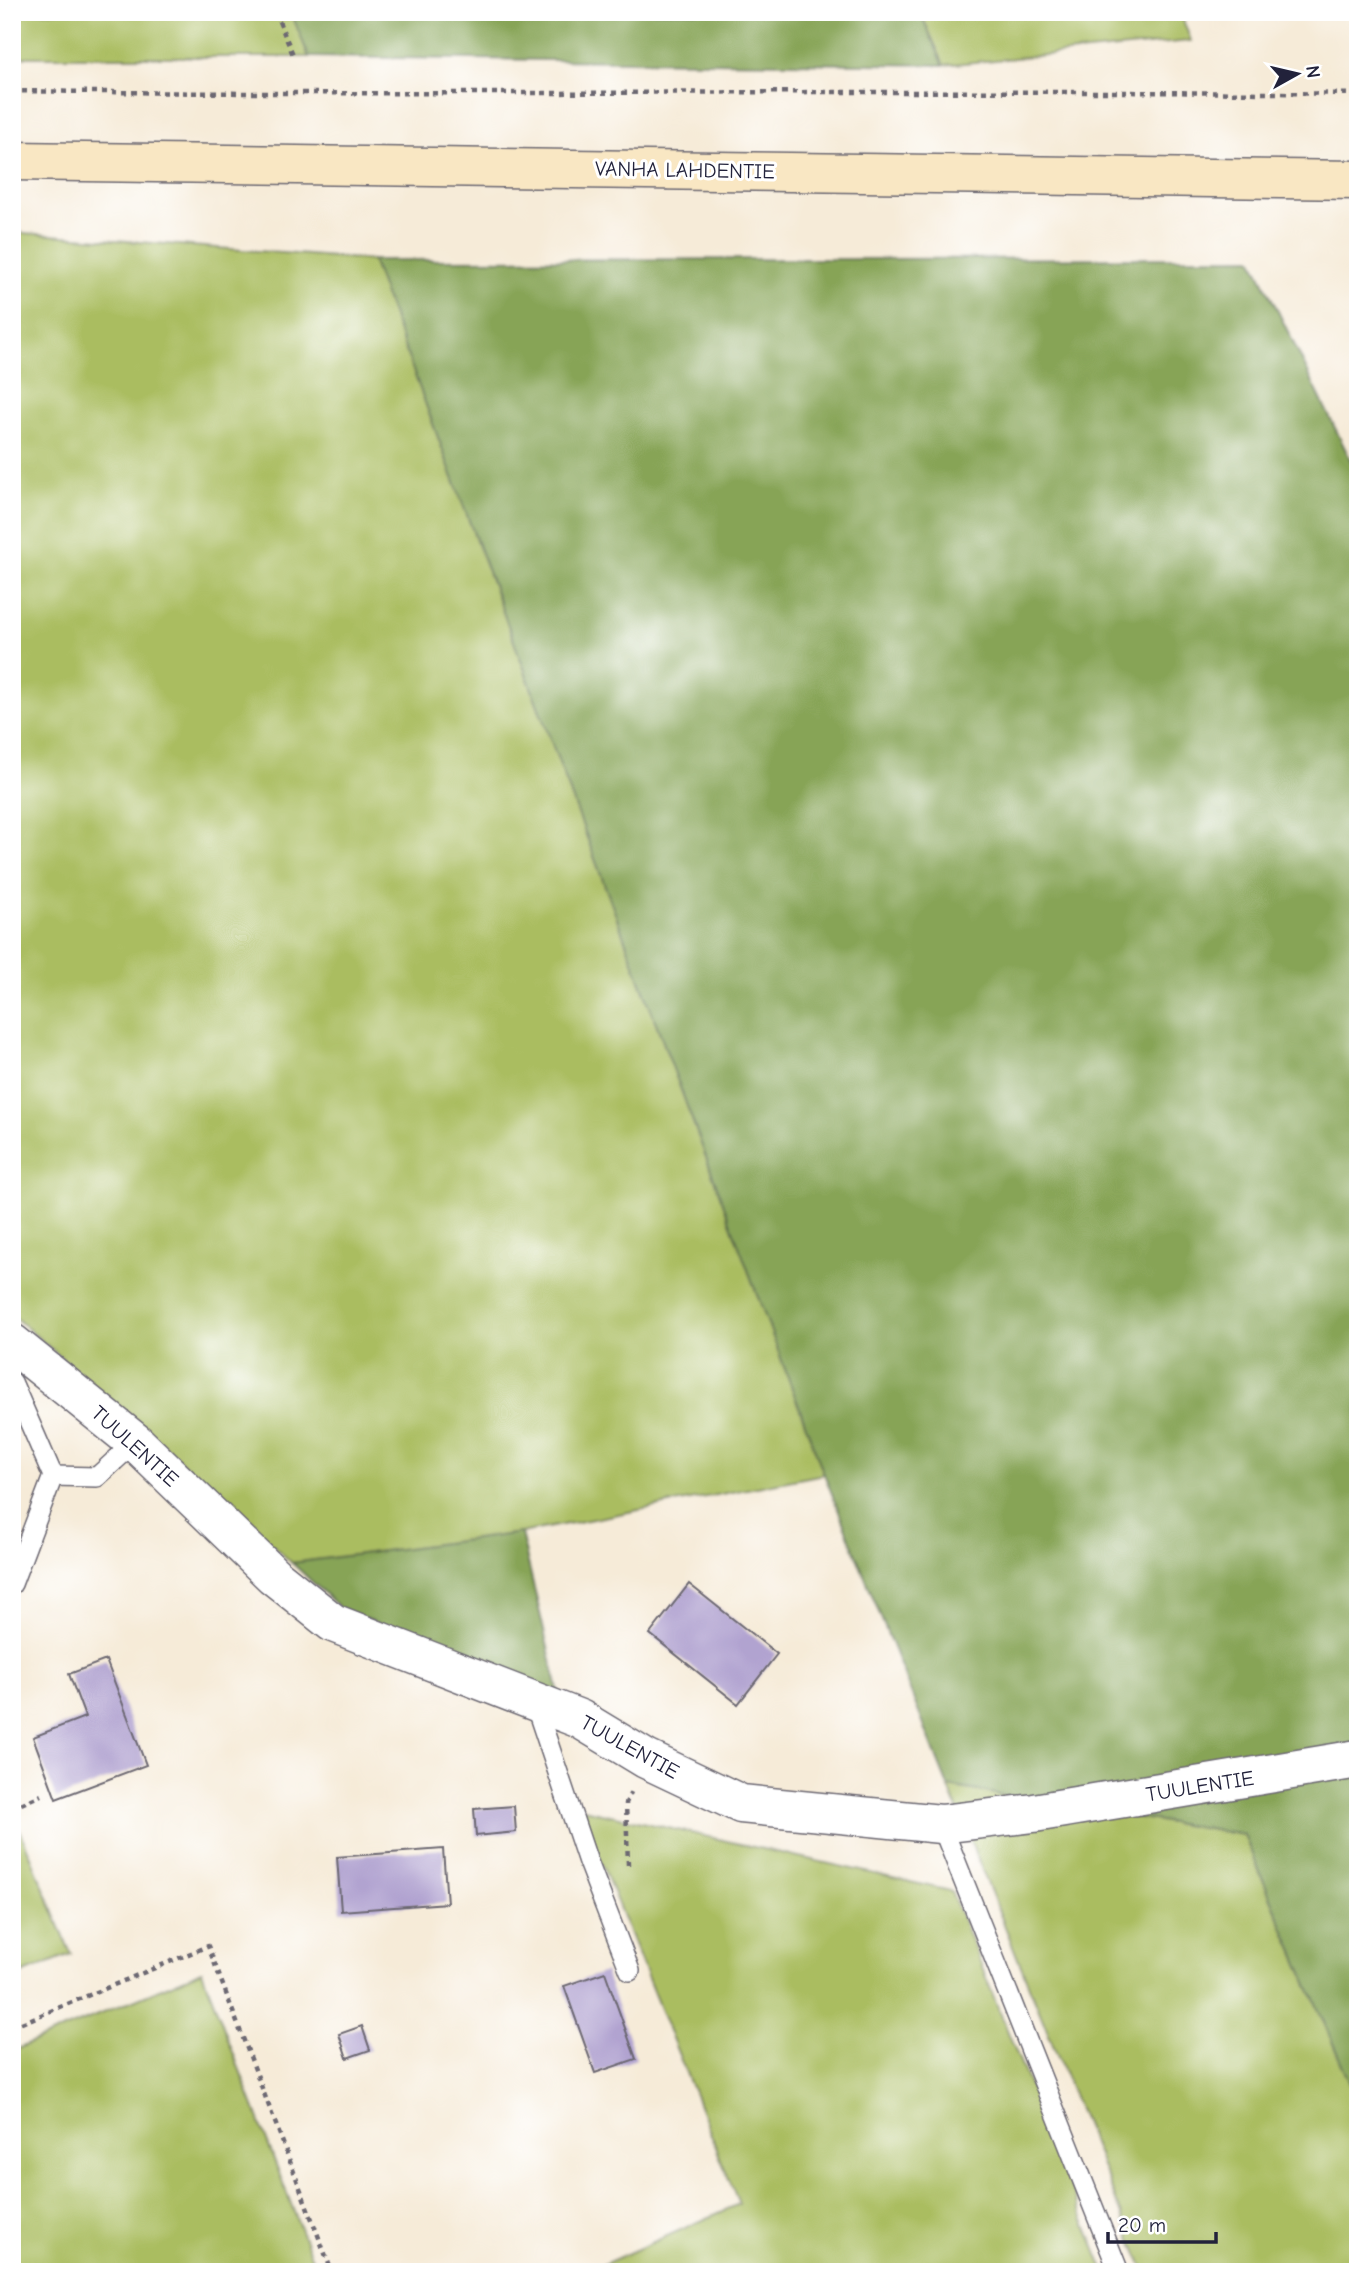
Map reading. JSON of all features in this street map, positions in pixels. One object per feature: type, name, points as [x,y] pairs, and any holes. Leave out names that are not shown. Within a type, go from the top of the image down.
[{"type":"main road","name":"VANHA LAHDENTIE","points":[[12,161],[1358,180]]},
{"type":"street","name":"TUULENTIE","points":[[12,1343],[135,1442],[274,1576],[332,1623],[580,1719],[646,1759],[741,1804],[941,1824],[1034,1813],[1358,1759]]},
{"type":"lane","points":[[12,1382],[52,1476],[12,1584]]},
{"type":"lane","points":[[52,1476],[97,1477],[135,1442]]},
{"type":"lane","points":[[534,1700],[588,1862],[630,1971]]},
{"type":"lane","points":[[941,1824],[1119,2272]]},
{"type":"path","points":[[275,12],[294,57]]},
{"type":"path","points":[[12,91],[306,94],[1054,90],[1358,94]]},
{"type":"path","points":[[628,1865],[626,1803],[646,1759]]},
{"type":"path","points":[[12,1808],[41,1795]]},
{"type":"path","points":[[12,2027],[208,1946],[331,2272]]},
{"type":"green space","points":[[12,12],[291,12],[309,57],[12,57]]},
{"type":"green space","points":[[291,12],[920,12],[944,65],[309,57]]},
{"type":"green space","points":[[920,12],[1180,12],[1191,41],[944,65]]},
{"type":"green space","points":[[12,232],[372,260],[824,1474],[521,1533],[292,1563],[164,1446],[12,1315]]},
{"type":"green space","points":[[1252,258],[1358,475],[1358,2102],[1244,1835],[948,1786],[824,1474],[372,260]]},
{"type":"green space","points":[[521,1533],[560,1698],[340,1608],[292,1563]]},
{"type":"green space","points":[[948,1786],[1244,1835],[1358,2102],[1358,2272],[1145,2272]]},
{"type":"green space","points":[[579,1808],[951,1891],[1105,2272],[586,2272],[739,2204]]},
{"type":"green space","points":[[20,1830],[71,1954],[12,1978],[12,1833]]},
{"type":"green space","points":[[202,1971],[317,2272],[12,2272],[12,2051]]},
{"type":"building","points":[[689,1584],[777,1654],[738,1704],[650,1634]]},
{"type":"building","points":[[106,1660],[146,1765],[56,1799],[33,1737],[85,1717],[69,1674]]},
{"type":"building","points":[[514,1806],[516,1832],[476,1836],[474,1809]]},
{"type":"building","points":[[443,1849],[447,1903],[341,1911],[337,1857]]},
{"type":"building","points":[[605,1972],[636,2059],[595,2073],[564,1986]]},
{"type":"building","points":[[362,2026],[370,2050],[347,2058],[339,2034]]}]
